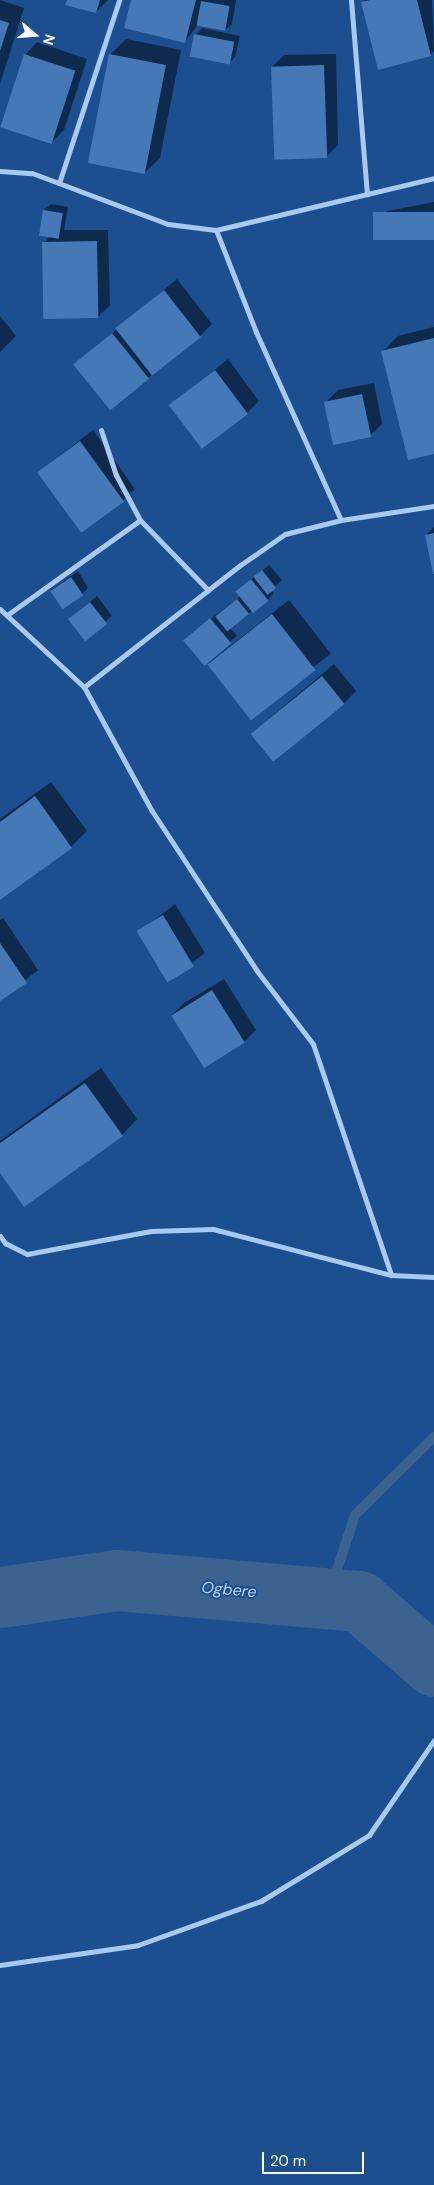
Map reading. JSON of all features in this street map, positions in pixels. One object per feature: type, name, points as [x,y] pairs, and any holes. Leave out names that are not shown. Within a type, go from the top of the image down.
[{"type":"street","points":[[59,182],[118,0]]},
{"type":"street","points":[[350,0],[367,194]]},
{"type":"street","points":[[0,171],[32,173],[168,224],[216,230],[434,178]]},
{"type":"street","points":[[216,230],[256,332],[341,520]]},
{"type":"street","points":[[101,430],[116,475],[140,520],[208,590]]},
{"type":"street","points":[[84,687],[208,590],[285,534],[341,520],[434,506]]},
{"type":"street","points":[[6,615],[140,520]]},
{"type":"street","points":[[0,609],[84,687],[152,811],[257,971],[313,1044],[390,1274]]},
{"type":"street","points":[[0,1236],[5,1243],[27,1254],[151,1231],[213,1229],[390,1274],[434,1277]]},
{"type":"street","points":[[0,1965],[138,1945],[261,1901],[369,1835],[434,1740]]},
{"type":"building","points":[[67,0],[100,0],[96,13],[65,5]]},
{"type":"building","points":[[131,0],[196,0],[185,43],[124,28]]},
{"type":"building","points":[[370,0],[417,0],[431,56],[378,70],[361,2]]},
{"type":"building","points":[[201,1],[230,6],[225,31],[197,26]]},
{"type":"building","points":[[0,20],[9,23],[0,51]]},
{"type":"building","points":[[194,34],[234,42],[230,64],[190,57]]},
{"type":"building","points":[[24,54],[75,71],[52,144],[0,127]]},
{"type":"building","points":[[109,54],[166,65],[145,174],[88,163]]},
{"type":"building","points":[[324,65],[327,158],[274,160],[271,67]]},
{"type":"building","points":[[43,210],[63,213],[59,239],[39,236]]},
{"type":"building","points":[[373,212],[434,212],[434,240],[373,240]]},
{"type":"building","points":[[97,241],[98,318],[43,319],[42,242]]},
{"type":"building","points":[[164,290],[201,337],[152,375],[115,328]]},
{"type":"building","points":[[112,333],[149,379],[110,410],[73,364]]},
{"type":"building","points":[[434,338],[434,454],[408,460],[381,351]]},
{"type":"building","points":[[215,370],[248,414],[202,449],[169,405]]},
{"type":"building","points":[[362,394],[371,437],[333,445],[324,402]]},
{"type":"building","points":[[80,441],[124,502],[81,533],[37,472]]},
{"type":"building","points":[[434,533],[434,574],[433,574],[425,535]]},
{"type":"building","points":[[262,570],[276,588],[267,595],[253,577]]},
{"type":"building","points":[[71,577],[83,595],[63,609],[50,591]]},
{"type":"building","points":[[251,579],[269,601],[253,613],[235,592]]},
{"type":"building","points":[[237,599],[249,614],[227,631],[215,617]]},
{"type":"building","points":[[90,602],[107,624],[85,641],[68,619]]},
{"type":"building","points":[[272,614],[316,670],[251,720],[207,664]]},
{"type":"building","points":[[210,618],[231,643],[204,666],[183,640]]},
{"type":"building","points":[[322,676],[345,704],[273,762],[251,734]]},
{"type":"building","points":[[35,796],[72,848],[0,900],[0,822]]},
{"type":"building","points":[[163,915],[194,966],[167,982],[136,931]]},
{"type":"building","points":[[0,943],[27,983],[0,1001]]},
{"type":"building","points":[[212,990],[245,1043],[204,1068],[171,1015]]},
{"type":"building","points":[[85,1083],[123,1136],[24,1207],[0,1173],[0,1143]]},
{"type":"waterway","points":[[359,1601],[334,1579],[355,1515],[434,1437]]},
{"type":"waterway","name":"Ogbere","points":[[0,1597],[117,1580],[359,1601],[434,1666]]}]
